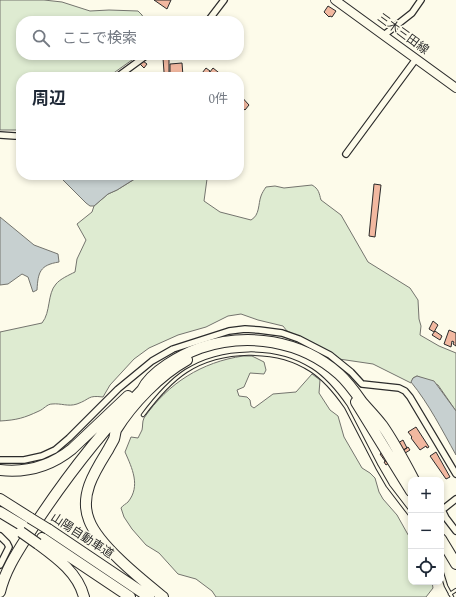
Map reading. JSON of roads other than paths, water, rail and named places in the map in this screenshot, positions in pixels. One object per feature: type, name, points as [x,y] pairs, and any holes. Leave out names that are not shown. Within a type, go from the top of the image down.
[{"type":"highway","points":[[0,470],[29,470],[62,457],[138,386],[144,384],[164,367],[183,356],[203,347],[222,343],[244,340],[260,340],[300,350],[339,374],[383,426],[412,477]]},
{"type":"highway","points":[[5,597],[16,566],[45,519],[90,457],[108,436],[115,432],[135,406],[159,381],[172,370],[190,359],[212,350],[236,346],[254,346],[278,349],[298,355],[325,370],[340,384],[358,405],[408,485]]},
{"type":"highway","points":[[0,592],[9,568],[40,516],[86,454],[115,418],[142,390],[144,384]]},
{"type":"highway","points":[[115,432],[113,440],[94,474],[88,489],[86,504],[88,516],[93,528],[102,541],[163,597]]},
{"type":"highway","name":"山陽自動車道","points":[[0,499],[48,529],[149,597]]},
{"type":"highway","name":"山陽自動車道","points":[[0,512],[23,530],[130,597]]},
{"type":"highway","points":[[0,518],[23,530]]},
{"type":"highway","points":[[444,534],[456,554]]},
{"type":"highway","points":[[40,541],[69,570],[79,584],[84,597]]},
{"type":"highway","points":[[444,544],[456,564]]},
{"type":"main road","name":"三木三田線","points":[[336,0],[456,88]]},
{"type":"street","points":[[212,16],[224,0]]},
{"type":"street","points":[[384,35],[412,12],[421,0]]},
{"type":"street","points":[[346,154],[416,59]]},
{"type":"street","points":[[124,72],[140,60]]},
{"type":"street","points":[[0,135],[16,136]]},
{"type":"street","points":[[0,460],[24,460],[42,456],[55,450],[70,438],[126,381],[163,354],[178,347],[229,331],[251,329],[282,333],[303,340],[334,358],[363,384],[395,388],[405,391],[456,474]]},
{"type":"street","points":[[456,499],[442,510],[456,531]]},
{"type":"street","points":[[0,536],[6,541],[9,547],[0,565]]},
{"type":"lane","points":[[143,414],[162,392],[182,374],[193,367],[211,360],[234,354],[253,354],[275,356],[297,363],[317,374],[329,385],[341,400],[388,486],[409,513]]},
{"type":"lane","points":[[444,580],[452,597]]},
{"type":"lane","points":[[450,594],[455,591]]}]
